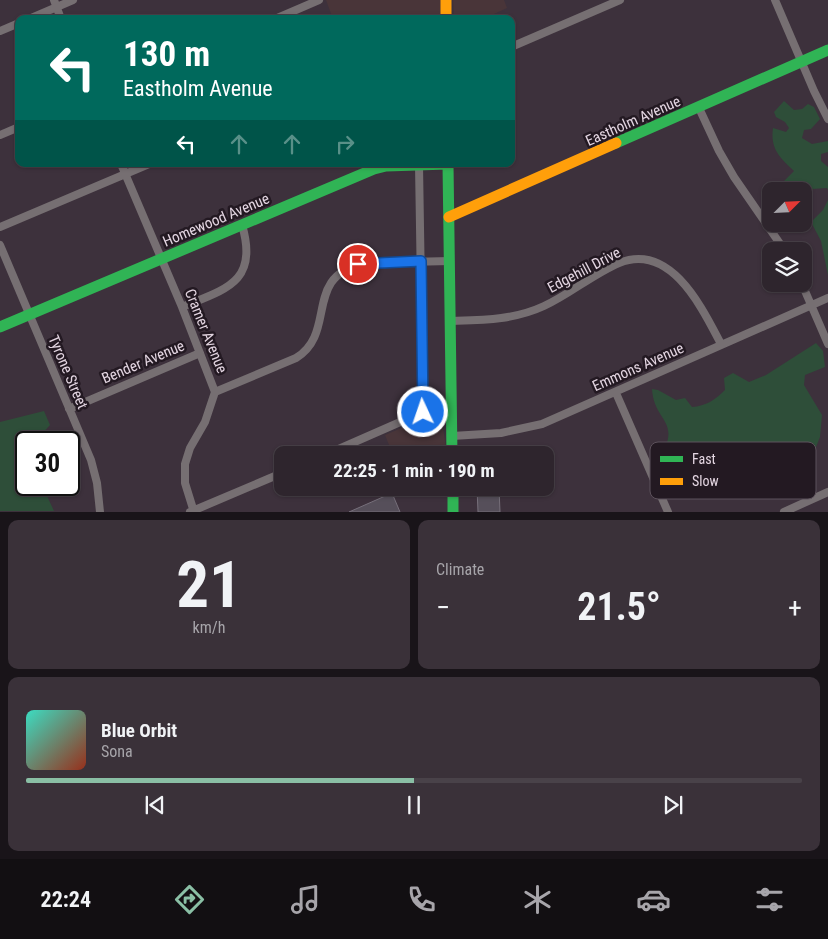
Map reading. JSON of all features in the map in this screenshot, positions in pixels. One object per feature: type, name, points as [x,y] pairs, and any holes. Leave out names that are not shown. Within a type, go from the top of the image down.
[{"type":"street","points":[[36,15],[55,4],[73,0]]},
{"type":"street","points":[[284,15],[319,0]]},
{"type":"street","points":[[446,0],[446,15]]},
{"type":"street","points":[[515,45],[620,0]]},
{"type":"street","points":[[775,0],[828,119]]},
{"type":"street","points":[[0,31],[15,25]]},
{"type":"street","name":"Eastholm Avenue","points":[[449,217],[828,50]]},
{"type":"street","points":[[699,108],[719,151],[734,177],[779,242]]},
{"type":"street","points":[[0,135],[15,129]]},
{"type":"street","name":"Cramer Avenue","points":[[122,167],[182,307],[215,392],[204,422],[190,448],[185,464],[185,483],[192,511]]},
{"type":"street","points":[[0,227],[142,167]]},
{"type":"street","name":"Homewood Avenue","points":[[0,327],[382,167]]},
{"type":"street","points":[[419,167],[423,412]]},
{"type":"street","points":[[448,167],[452,446]]},
{"type":"street","points":[[182,307],[222,290],[237,280],[244,268],[248,252],[242,225]]},
{"type":"street","name":"Tyrone Street","points":[[0,246],[95,471],[100,512]]},
{"type":"street","name":"Edgehill Drive","points":[[451,321],[503,319],[532,311],[558,299],[620,263],[643,259],[662,265],[674,273],[700,306],[721,344]]},
{"type":"street","points":[[215,392],[296,358],[306,351],[318,330],[324,296],[333,280],[342,272],[364,263],[450,261]]},
{"type":"street","points":[[805,292],[828,344]]},
{"type":"street","name":"Emmons Avenue","points":[[452,436],[501,433],[530,427],[616,393],[721,344],[828,298]]},
{"type":"street","name":"Bender Avenue","points":[[69,409],[200,353]]},
{"type":"street","points":[[616,393],[650,471]]},
{"type":"street","points":[[346,446],[423,412],[451,406]]},
{"type":"street","points":[[192,511],[274,476]]},
{"type":"street","points":[[816,497],[828,492]]},
{"type":"street","points":[[453,496],[453,512]]},
{"type":"street","points":[[662,499],[668,512]]},
{"type":"street","points":[[784,512],[813,499]]},
{"type":"shaded area","points":[[326,0],[446,0],[446,15],[332,15]]},
{"type":"shaded area","points":[[453,0],[504,0],[507,8],[492,15],[454,15]]},
{"type":"shaded area","points":[[437,416],[442,421],[446,446],[389,446],[385,435],[425,418]]},
{"type":"green space","points":[[784,101],[794,110],[802,109],[808,104],[814,107],[820,119],[811,129],[804,130],[802,138],[812,144],[828,141],[828,152],[821,154],[821,161],[828,167],[828,190],[827,188],[812,189],[812,182],[783,182],[794,171],[780,157],[772,135],[773,128],[786,132],[789,128],[785,122],[776,117],[774,112]]},
{"type":"green space","points":[[828,200],[828,275],[821,241],[812,224],[812,221],[823,210]]},
{"type":"green space","points":[[816,343],[823,351],[825,367],[805,375],[804,385],[822,415],[820,437],[816,447],[816,442],[667,442],[668,429],[657,409],[652,389],[658,390],[676,400],[685,398],[692,407],[714,400],[725,390],[724,378],[733,373],[749,382],[766,375]]},
{"type":"green space","points":[[44,411],[50,425],[45,431],[15,431],[15,496],[47,496],[54,511],[0,511],[0,422]]},
{"type":"building","points":[[385,496],[393,496],[400,512],[349,512]]},
{"type":"building","points":[[477,496],[499,496],[500,512],[478,512]]},
{"type":"traffic: fast","points":[[616,143],[828,50]]},
{"type":"traffic: fast","points":[[0,327],[382,167]]},
{"type":"traffic: fast","points":[[448,167],[452,446]]},
{"type":"traffic: fast","points":[[453,496],[453,512]]},
{"type":"traffic: slow","points":[[446,0],[446,15]]},
{"type":"traffic: slow","points":[[449,217],[616,143]]},
{"type":"route","points":[[358,264],[421,261],[423,412]]}]
